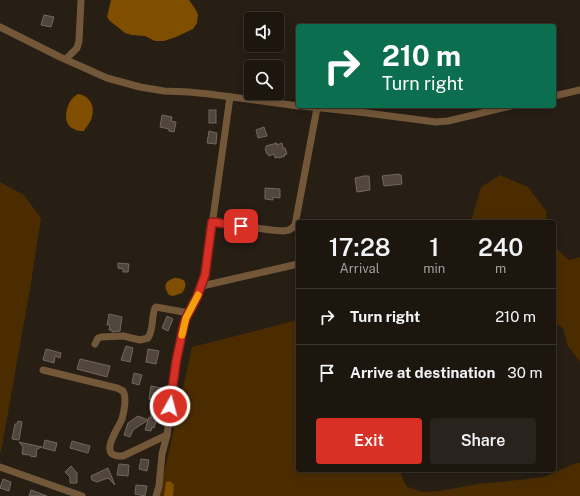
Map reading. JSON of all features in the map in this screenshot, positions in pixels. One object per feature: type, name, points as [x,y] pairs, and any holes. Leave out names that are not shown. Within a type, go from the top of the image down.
[{"type":"street","points":[[66,59],[77,48],[79,41],[81,0]]},
{"type":"street","points":[[0,27],[107,78],[140,87],[296,106]]},
{"type":"street","points":[[556,96],[580,90]]},
{"type":"street","points":[[156,496],[159,486],[162,454],[167,435],[176,362],[184,324],[202,286],[205,275],[230,97]]},
{"type":"street","points":[[297,220],[317,108],[436,122],[448,121],[503,108]]},
{"type":"street","points":[[212,222],[283,231],[289,230],[296,222]]},
{"type":"street","points":[[202,286],[296,264]]},
{"type":"street","points":[[95,344],[98,338],[101,337],[123,336],[140,340],[148,338],[150,335],[155,308],[159,307],[189,313]]},
{"type":"street","points":[[43,370],[117,388],[123,391],[125,397],[123,415],[110,444],[110,451],[112,453],[123,456],[167,435]]},
{"type":"street","points":[[0,467],[82,496]]},
{"type":"shaded area","points":[[111,0],[189,0],[198,15],[197,23],[193,29],[164,41],[155,41],[145,36],[132,35],[125,33],[107,17]]},
{"type":"shaded area","points":[[78,94],[86,97],[93,107],[91,120],[84,131],[75,130],[70,127],[66,116],[67,108],[72,98]]},
{"type":"shaded area","points":[[500,175],[528,187],[546,211],[547,220],[472,220],[481,187]]},
{"type":"shaded area","points":[[0,182],[24,195],[41,218],[1,452],[0,452]]},
{"type":"shaded area","points":[[556,248],[569,260],[580,257],[580,362],[568,346],[563,328],[556,324]]},
{"type":"shaded area","points":[[174,278],[183,280],[185,282],[185,286],[182,293],[173,296],[169,295],[165,287],[168,281]]},
{"type":"shaded area","points":[[296,321],[296,472],[402,472],[401,475],[407,487],[423,492],[544,477],[576,463],[580,463],[580,496],[159,496],[192,347]]},
{"type":"shaded area","points":[[170,481],[174,485],[173,496],[164,496],[166,482]]},
{"type":"building","points":[[44,15],[54,17],[51,27],[41,25]]},
{"type":"building","points":[[209,110],[216,110],[216,123],[209,123]]},
{"type":"building","points":[[162,115],[172,117],[171,121],[176,122],[174,132],[160,127]]},
{"type":"building","points":[[264,127],[267,136],[258,138],[256,130]]},
{"type":"building","points":[[209,131],[217,133],[216,144],[207,143]]},
{"type":"building","points":[[277,143],[277,145],[282,143],[287,154],[279,158],[275,158],[274,154],[269,156],[265,149],[266,146]]},
{"type":"building","points":[[401,175],[402,184],[384,186],[382,176]]},
{"type":"building","points":[[369,176],[370,190],[357,192],[355,178]]},
{"type":"building","points":[[265,188],[280,189],[280,198],[273,197],[273,200],[265,199]]},
{"type":"building","points":[[118,263],[129,264],[128,272],[123,272],[123,269],[118,268]]},
{"type":"building","points":[[109,314],[122,317],[120,331],[112,332],[112,330],[109,330],[110,325],[107,325]]},
{"type":"building","points":[[167,316],[173,319],[168,331],[162,328]]},
{"type":"building","points":[[126,346],[133,348],[130,362],[121,360]]},
{"type":"building","points":[[46,349],[61,353],[60,358],[55,356],[54,363],[43,360]]},
{"type":"building","points":[[148,349],[159,351],[156,364],[146,362]]},
{"type":"building","points":[[80,359],[110,366],[107,377],[77,369]]},
{"type":"building","points":[[134,373],[142,375],[139,385],[132,383]]},
{"type":"building","points":[[151,386],[161,388],[156,400],[149,399]]},
{"type":"building","points":[[151,409],[158,409],[158,415],[154,428],[152,427],[151,431],[145,430],[149,417],[151,418]]},
{"type":"building","points":[[138,416],[148,420],[133,430],[130,437],[124,435],[128,423]]},
{"type":"building","points":[[18,421],[22,422],[19,440],[12,439],[15,424],[17,424]]},
{"type":"building","points":[[45,440],[57,443],[55,451],[43,448]]},
{"type":"building","points":[[72,441],[90,446],[88,453],[70,448]]},
{"type":"building","points":[[19,442],[42,447],[37,449],[36,457],[30,456],[29,454],[22,454],[23,447]]},
{"type":"building","points":[[141,459],[149,460],[147,471],[139,469]]},
{"type":"building","points":[[119,464],[129,465],[128,476],[117,475]]},
{"type":"building","points":[[71,466],[77,473],[77,483],[70,483],[70,477],[65,472]]},
{"type":"building","points":[[108,468],[115,485],[108,478],[97,482],[92,480],[91,476]]},
{"type":"building","points":[[3,479],[11,482],[9,491],[0,488]]},
{"type":"building","points":[[136,485],[147,486],[145,496],[135,494]]},
{"type":"building","points":[[31,490],[47,496],[29,496]]},
{"type":"slow traffic","points":[[182,335],[186,318],[198,295]]},
{"type":"route","points":[[170,406],[176,362],[184,324],[202,286],[205,275],[212,222],[241,226]]}]
